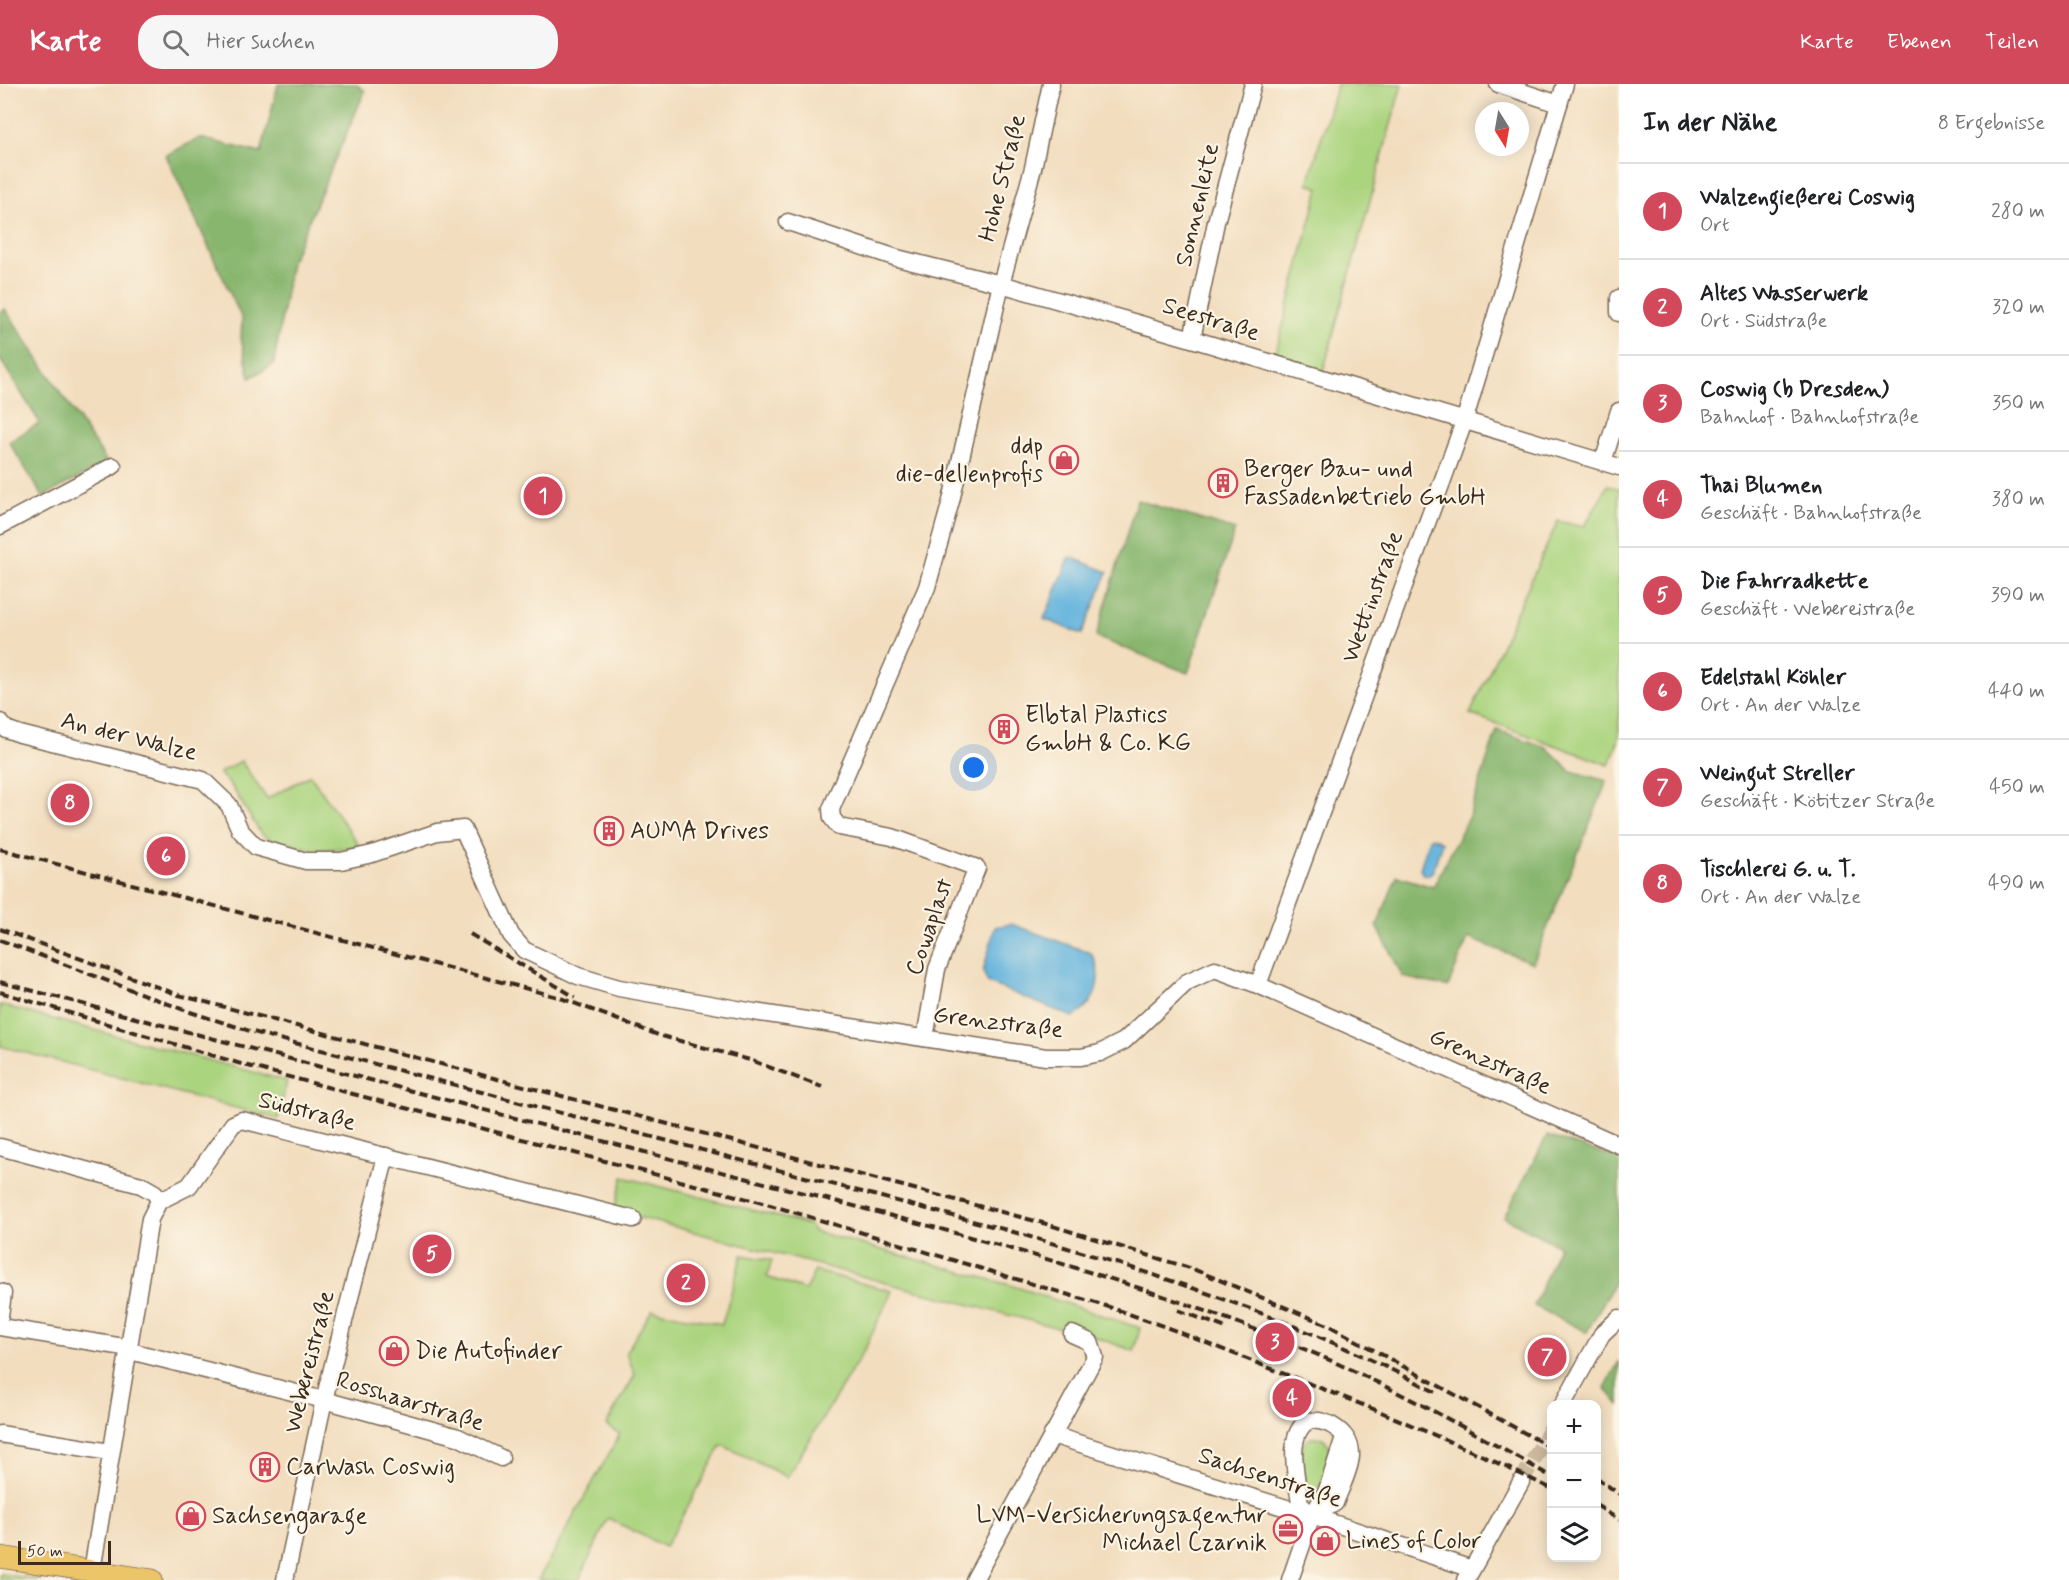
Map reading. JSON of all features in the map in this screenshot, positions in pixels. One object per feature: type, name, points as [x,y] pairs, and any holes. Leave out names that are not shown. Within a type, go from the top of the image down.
[{"type":"main road","points":[[0,1557],[152,1580]]},
{"type":"street","name":"Hohe Straße","points":[[976,868],[892,837],[839,827],[832,818],[835,798],[927,587],[951,501],[1001,284],[1033,168],[1051,84]]},
{"type":"street","name":"Sonnenleite","points":[[1192,339],[1216,222],[1253,84]]},
{"type":"street","points":[[1498,84],[1559,104]]},
{"type":"street","name":"Wettinstraße","points":[[1258,985],[1464,422],[1565,84]]},
{"type":"street","name":"Seestraße","points":[[788,222],[897,258],[1001,284],[1192,339],[1619,467]]},
{"type":"street","points":[[1619,298],[1619,313]]},
{"type":"street","points":[[1603,462],[1619,411]]},
{"type":"street","points":[[0,526],[113,466]]},
{"type":"street","name":"An der Walze","points":[[0,722],[6,729],[20,734],[203,780],[229,805],[240,830],[256,847],[306,861],[341,861],[372,854],[437,832],[463,829]]},
{"type":"street","name":"Grenzstraße","points":[[463,829],[511,935],[524,950],[578,976],[619,988],[1046,1057],[1081,1057],[1100,1053],[1124,1041],[1178,989],[1196,976],[1215,969],[1258,985],[1619,1145]]},
{"type":"street","name":"Cowaplast","points":[[925,1038],[937,969],[976,868]]},
{"type":"street","name":"Südstraße","points":[[159,1201],[189,1186],[226,1132],[242,1120],[633,1219]]},
{"type":"street","points":[[0,1147],[141,1185],[155,1193],[159,1201],[150,1219],[92,1571]]},
{"type":"street","name":"Webereistraße","points":[[285,1580],[324,1400],[386,1156]]},
{"type":"street","points":[[0,1292],[3,1293],[0,1316]]},
{"type":"street","points":[[1565,1400],[1602,1334],[1619,1318]]},
{"type":"street","name":"Rosshaarstraße","points":[[0,1327],[130,1350],[324,1400],[458,1437],[501,1458]]},
{"type":"street","points":[[974,1580],[1095,1357],[1090,1342],[1072,1334]]},
{"type":"street","points":[[1290,1580],[1312,1516],[1335,1503],[1351,1456],[1344,1437],[1333,1425],[1313,1420],[1300,1426],[1295,1435],[1300,1504],[1312,1516]]},
{"type":"street","points":[[0,1434],[110,1452]]},
{"type":"street","name":"Sachsenstraße","points":[[1052,1435],[1312,1516],[1469,1575]]},
{"type":"street","points":[[1469,1575],[1521,1482]]},
{"type":"green space","points":[[278,84],[356,84],[365,91],[291,262],[274,364],[250,378],[241,339],[242,319],[166,155],[200,138],[261,153]]},
{"type":"green space","points":[[1337,84],[1402,84],[1323,372],[1275,356],[1319,188],[1308,183]]},
{"type":"green space","points":[[5,309],[107,462],[43,497],[9,442],[40,423],[0,359],[0,312]]},
{"type":"green space","points":[[1608,485],[1619,489],[1619,739],[1609,765],[1470,714],[1558,521],[1584,527]]},
{"type":"green space","points":[[1137,500],[1235,530],[1188,673],[1096,637]]},
{"type":"green space","points":[[1497,730],[1546,747],[1571,771],[1607,781],[1533,963],[1468,938],[1448,987],[1403,977],[1377,926],[1397,876],[1433,887],[1469,816]]},
{"type":"green space","points":[[241,761],[267,799],[310,775],[361,848],[312,849],[271,840],[261,834],[232,787],[219,773]]},
{"type":"green space","points":[[0,1005],[287,1081],[278,1119],[0,1046]]},
{"type":"green space","points":[[1547,1136],[1619,1158],[1619,1274],[1587,1332],[1534,1306],[1559,1246],[1504,1217]]},
{"type":"green space","points":[[623,1177],[810,1225],[813,1231],[1010,1285],[1140,1328],[1134,1351],[1071,1328],[1069,1331],[614,1211]]},
{"type":"green space","points":[[742,1255],[772,1260],[767,1277],[805,1290],[815,1271],[892,1291],[865,1349],[787,1477],[722,1445],[665,1547],[608,1518],[579,1580],[538,1580],[620,1434],[606,1425],[635,1375],[626,1352],[652,1310],[722,1324]]},
{"type":"green space","points":[[1619,1361],[1619,1405],[1605,1388]]},
{"type":"green space","points":[[1312,1437],[1323,1438],[1330,1446],[1331,1454],[1315,1502],[1304,1499],[1301,1455],[1303,1443]]},
{"type":"green space","points":[[0,1574],[44,1580],[0,1580]]},
{"type":"water","points":[[1070,557],[1108,572],[1082,634],[1044,619]]},
{"type":"water","points":[[1432,837],[1442,842],[1433,871],[1428,875],[1423,874],[1420,869],[1429,839]]},
{"type":"water","points":[[1011,924],[1091,953],[1098,980],[1093,998],[1081,1012],[1073,1017],[988,983],[983,972],[995,927]]},
{"type":"tunnel","points":[[1521,1482],[1547,1436]]},
{"type":"railway","points":[[0,849],[558,997],[658,1035],[750,1060],[822,1087]]},
{"type":"railway","points":[[0,929],[179,995],[1043,1223],[1193,1269],[1330,1326],[1547,1445]]},
{"type":"railway","points":[[470,934],[575,997]]},
{"type":"railway","points":[[0,940],[187,1011],[253,1032],[1003,1229],[1115,1263],[1280,1321],[1387,1367],[1439,1394]]},
{"type":"railway","points":[[0,982],[914,1222],[1072,1267],[1228,1319],[1304,1349],[1430,1409],[1547,1474]]},
{"type":"railway","points":[[0,992],[248,1066],[770,1205],[1109,1307],[1171,1329],[1381,1412],[1547,1487]]},
{"type":"railway","points":[[1178,1310],[1226,1328]]},
{"type":"railway","points":[[1601,1481],[1619,1494]]},
{"type":"railway","points":[[1601,1508],[1619,1520]]},
{"type":"place","name":"ddp die-dellenprofis","points":[[1064,460]]},
{"type":"place","name":"Berger Bau- und Fassadenbetrieb GmbH","points":[[1223,483]]},
{"type":"place","name":"Walzengießerei Coswig","points":[[543,496]]},
{"type":"place","name":"Elbtal Plastics GmbH & Co. KG","points":[[1004,729]]},
{"type":"place","name":"Tischlerei G. u. T.","points":[[70,803]]},
{"type":"place","name":"AUMA Drives","points":[[609,831]]},
{"type":"place","name":"Edelstahl Köhler","points":[[166,856]]},
{"type":"place","name":"Die Fahrradkette","points":[[432,1254]]},
{"type":"place","name":"Altes Wasserwerk","points":[[686,1283]]},
{"type":"place","name":"Coswig (b Dresden)","points":[[1275,1342]]},
{"type":"place","name":"Die Autofinder","points":[[394,1351]]},
{"type":"place","name":"Weingut Streller","points":[[1547,1357]]},
{"type":"place","name":"Thai Blumen","points":[[1292,1398]]},
{"type":"place","name":"CarWash Coswig","points":[[265,1467]]},
{"type":"place","name":"Sachsengarage","points":[[191,1516]]},
{"type":"place","name":"LVM-Versicherungsagentur Michael Czarnik","points":[[1288,1529]]},
{"type":"place","name":"Lines of Color","points":[[1325,1541]]}]
